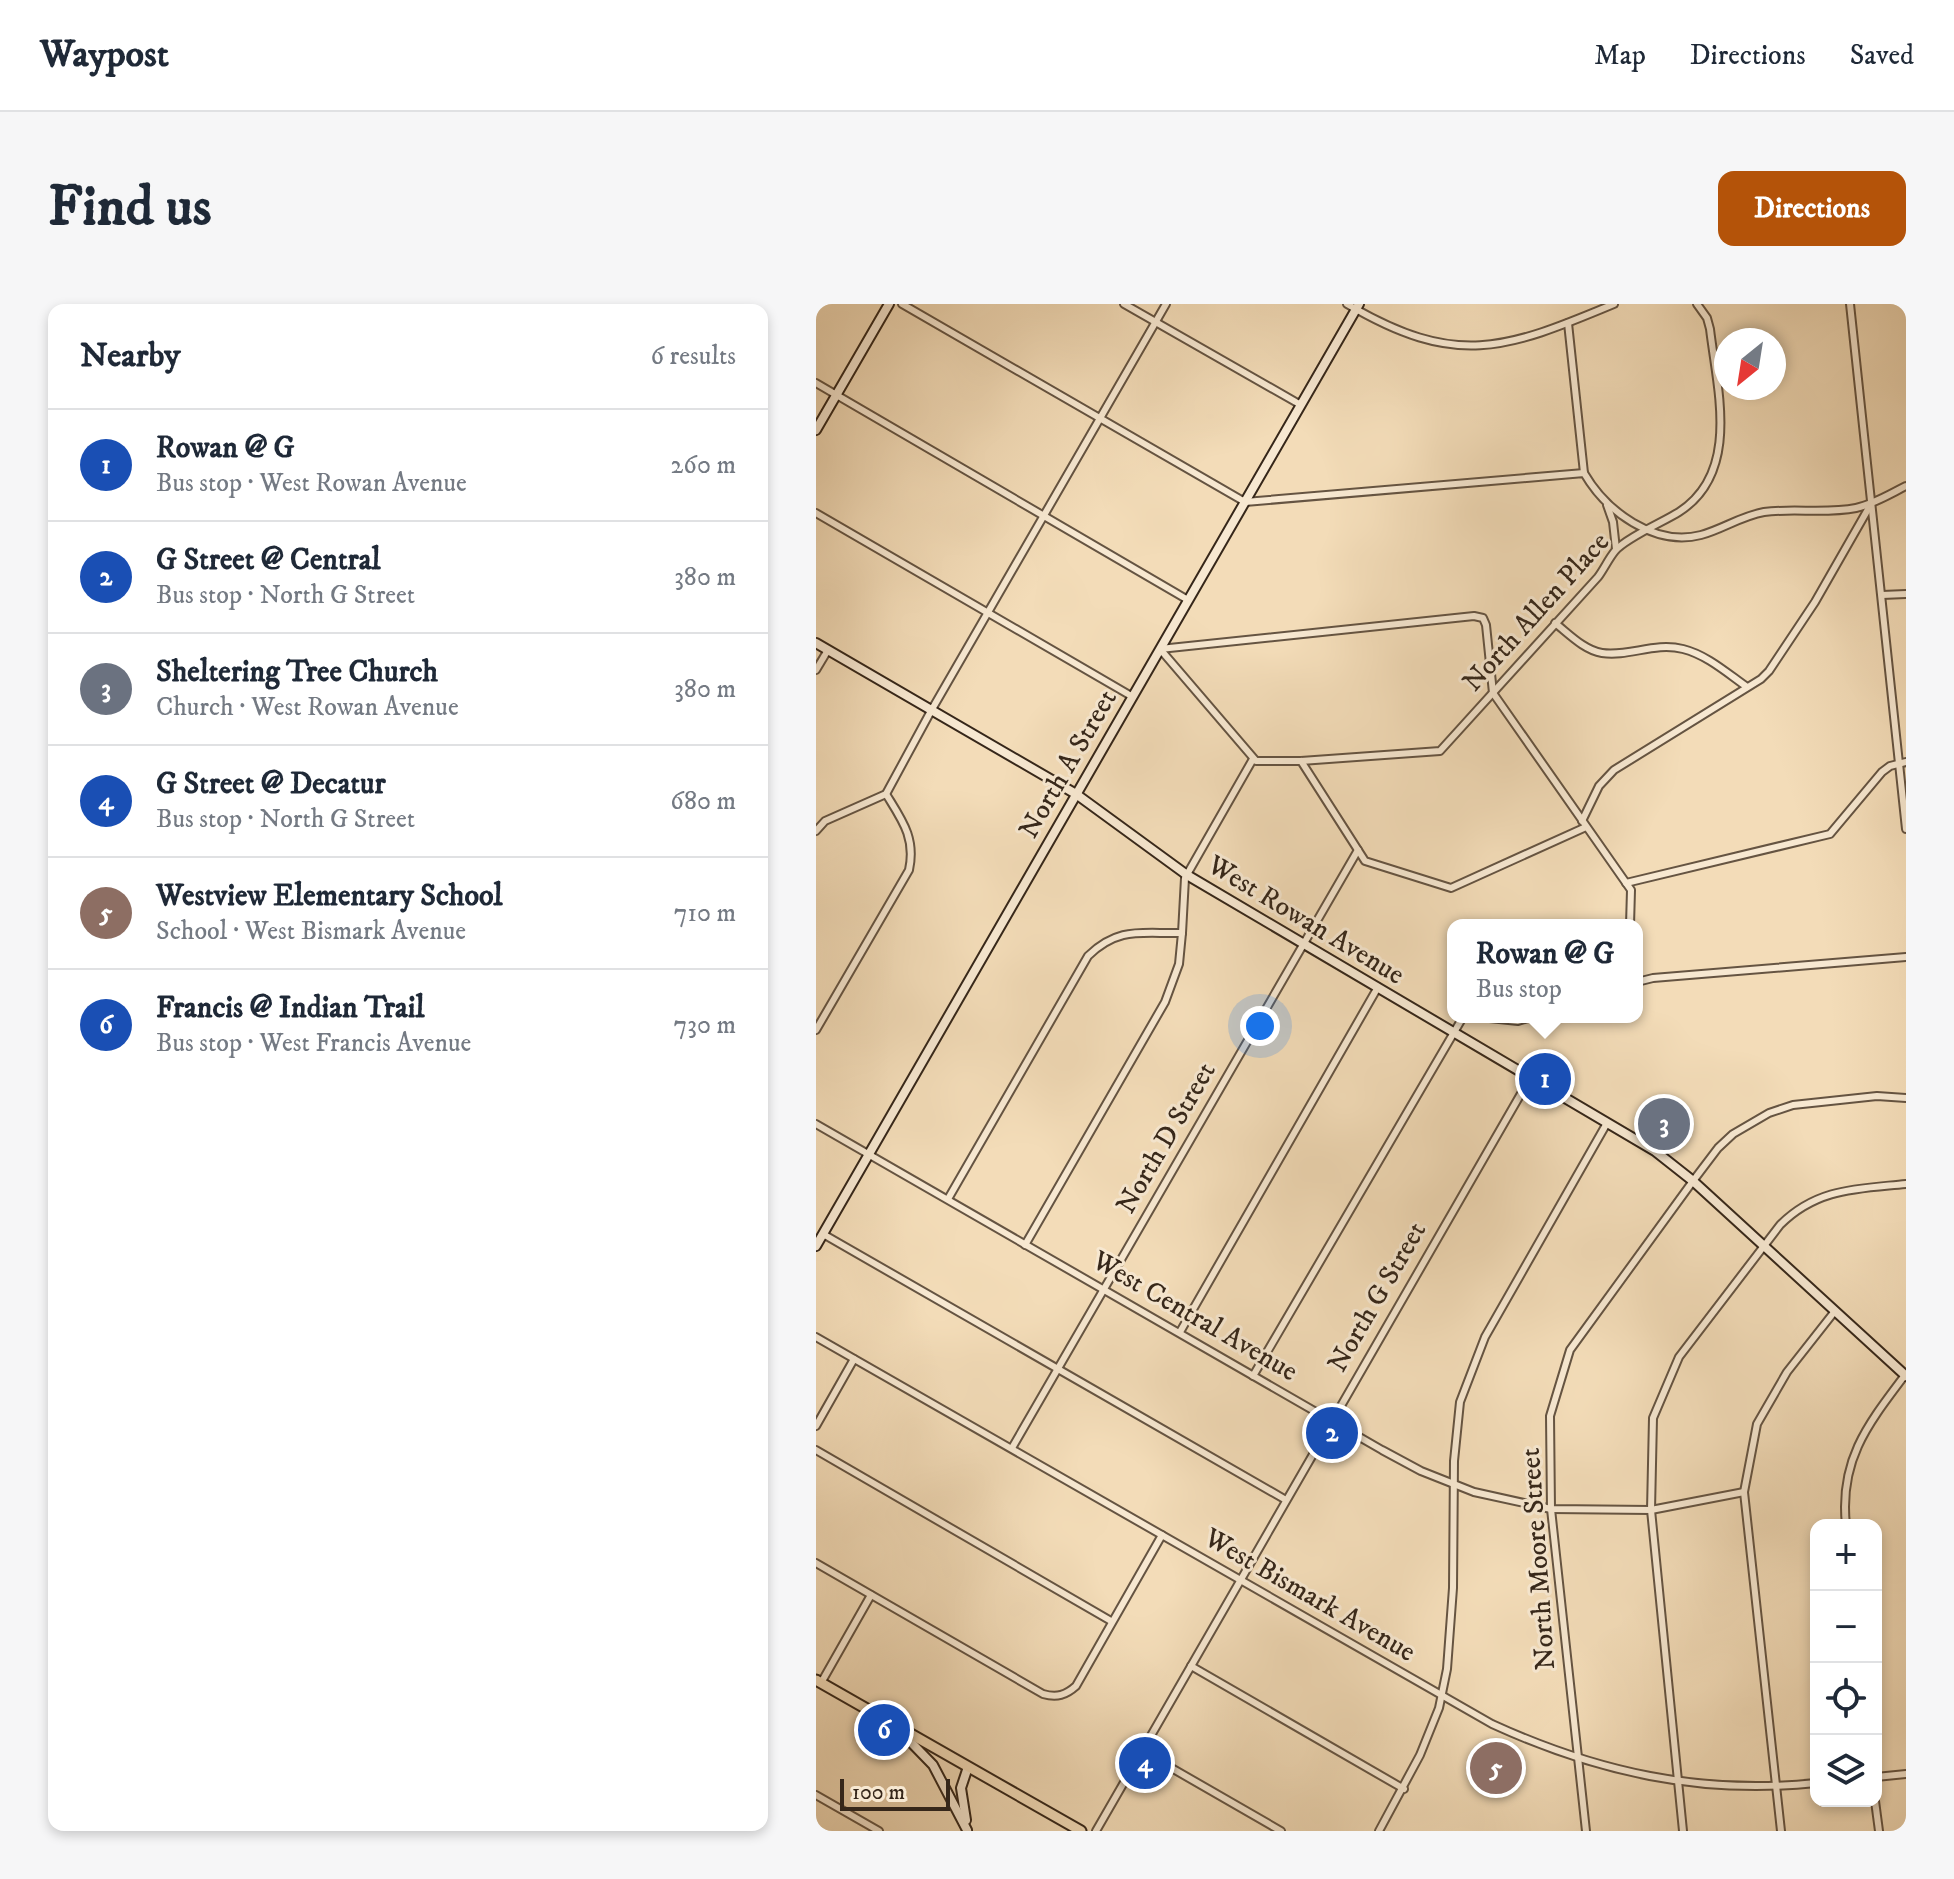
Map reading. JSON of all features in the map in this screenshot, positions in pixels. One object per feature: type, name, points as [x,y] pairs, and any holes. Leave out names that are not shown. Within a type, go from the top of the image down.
[{"type":"main road","points":[[818,1681],[1081,1831]]},
{"type":"street","points":[[816,430],[889,304]]},
{"type":"street","points":[[902,304],[1245,502],[1584,473]]},
{"type":"street","points":[[1124,304],[1301,405]]},
{"type":"street","points":[[816,831],[825,821],[886,794],[1166,304]]},
{"type":"street","points":[[1347,304],[1407,335],[1460,345],[1512,342],[1614,304]]},
{"type":"street","name":"North Allen Place","points":[[1255,760],[1301,761],[1437,752],[1598,577],[1616,549],[1693,500],[1704,488],[1718,458],[1721,427],[1710,329],[1707,318],[1697,304]]},
{"type":"street","points":[[1850,304],[1902,762],[1906,829]]},
{"type":"street","name":"North A Street","points":[[816,1246],[1357,307]]},
{"type":"street","points":[[1568,323],[1584,473],[1607,505],[1613,522],[1616,549]]},
{"type":"street","points":[[816,383],[1188,600]]},
{"type":"street","points":[[1607,505],[1649,530],[1683,537],[1701,535],[1754,514],[1854,509],[1906,486]]},
{"type":"street","points":[[1301,761],[1367,862],[1453,888],[1584,824],[1599,786],[1614,770],[1769,671],[1815,602],[1871,504]]},
{"type":"street","points":[[816,513],[1133,697]]},
{"type":"street","points":[[1882,595],[1906,594]]},
{"type":"street","points":[[1160,649],[1479,616],[1486,625],[1493,693],[1626,883],[1632,894],[1630,919]]},
{"type":"street","points":[[1555,623],[1581,644],[1603,653],[1653,646],[1683,649],[1713,663],[1747,687]]},
{"type":"street","name":"West Rowan Avenue","points":[[816,643],[1076,794],[1187,875],[1655,1151],[1693,1181],[1905,1375]]},
{"type":"street","points":[[1025,1245],[1165,1002],[1179,964],[1184,881],[1255,760],[1160,649]]},
{"type":"street","points":[[816,670],[828,650]]},
{"type":"street","points":[[1626,883],[1830,834],[1882,772],[1902,762]]},
{"type":"street","points":[[816,1030],[909,870],[912,846],[909,832],[886,794]]},
{"type":"street","name":"North D Street","points":[[1012,1448],[1358,850]]},
{"type":"street","points":[[948,1199],[1088,956],[1103,942],[1121,934],[1182,933]]},
{"type":"street","points":[[1643,980],[1906,957]]},
{"type":"street","points":[[1180,1332],[1378,987]]},
{"type":"street","points":[[1253,1376],[1459,1023]]},
{"type":"street","name":"North G Street","points":[[1096,1831],[1530,1078]]},
{"type":"street","name":"North Moore Street","points":[[1586,1831],[1551,1509],[1550,1416],[1570,1350],[1693,1181],[1733,1134],[1769,1113],[1793,1105],[1877,1096],[1906,1098]]},
{"type":"street","points":[[1379,1831],[1404,1789],[1426,1742],[1441,1697],[1451,1641],[1454,1461],[1460,1402],[1485,1337],[1607,1123]]},
{"type":"street","name":"West Central Avenue","points":[[816,1124],[1404,1462],[1455,1485],[1551,1509],[1651,1510],[1744,1492]]},
{"type":"street","points":[[1683,1831],[1651,1510],[1653,1418],[1679,1357],[1793,1212],[1809,1202],[1841,1191],[1906,1184]]},
{"type":"street","points":[[823,1234],[1286,1500]]},
{"type":"street","points":[[1781,1831],[1744,1492],[1757,1424],[1787,1372],[1835,1311]]},
{"type":"street","name":"West Bismark Avenue","points":[[816,1337],[1492,1724],[1578,1759],[1678,1781],[1776,1787],[1810,1784]]},
{"type":"street","points":[[816,1426],[854,1359]]},
{"type":"street","points":[[1845,1519],[1847,1477],[1858,1442],[1905,1375]]},
{"type":"street","points":[[816,1450],[1111,1621]]},
{"type":"street","points":[[816,1563],[1052,1697],[1076,1686],[1162,1535]]},
{"type":"street","points":[[818,1681],[871,1595]]},
{"type":"street","points":[[1191,1666],[1404,1789]]},
{"type":"street","points":[[893,1723],[933,1765],[968,1830]]},
{"type":"street","points":[[1142,1751],[1281,1831]]},
{"type":"street","points":[[968,1767],[961,1788],[968,1830]]},
{"type":"street","points":[[1882,1776],[1906,1774]]},
{"type":"street","points":[[816,1795],[879,1831]]},
{"type":"street","points":[[1876,1807],[1879,1831]]},
{"type":"place","name":"Rowan @ G","points":[[1545,1079]]},
{"type":"place","name":"Sheltering Tree Church","points":[[1664,1124]]},
{"type":"place","name":"G Street @ Central","points":[[1332,1433]]},
{"type":"place","name":"Francis @ Indian Trail","points":[[884,1730]]},
{"type":"place","name":"G Street @ Decatur","points":[[1145,1763]]},
{"type":"place","name":"Westview Elementary School","points":[[1496,1768]]}]
